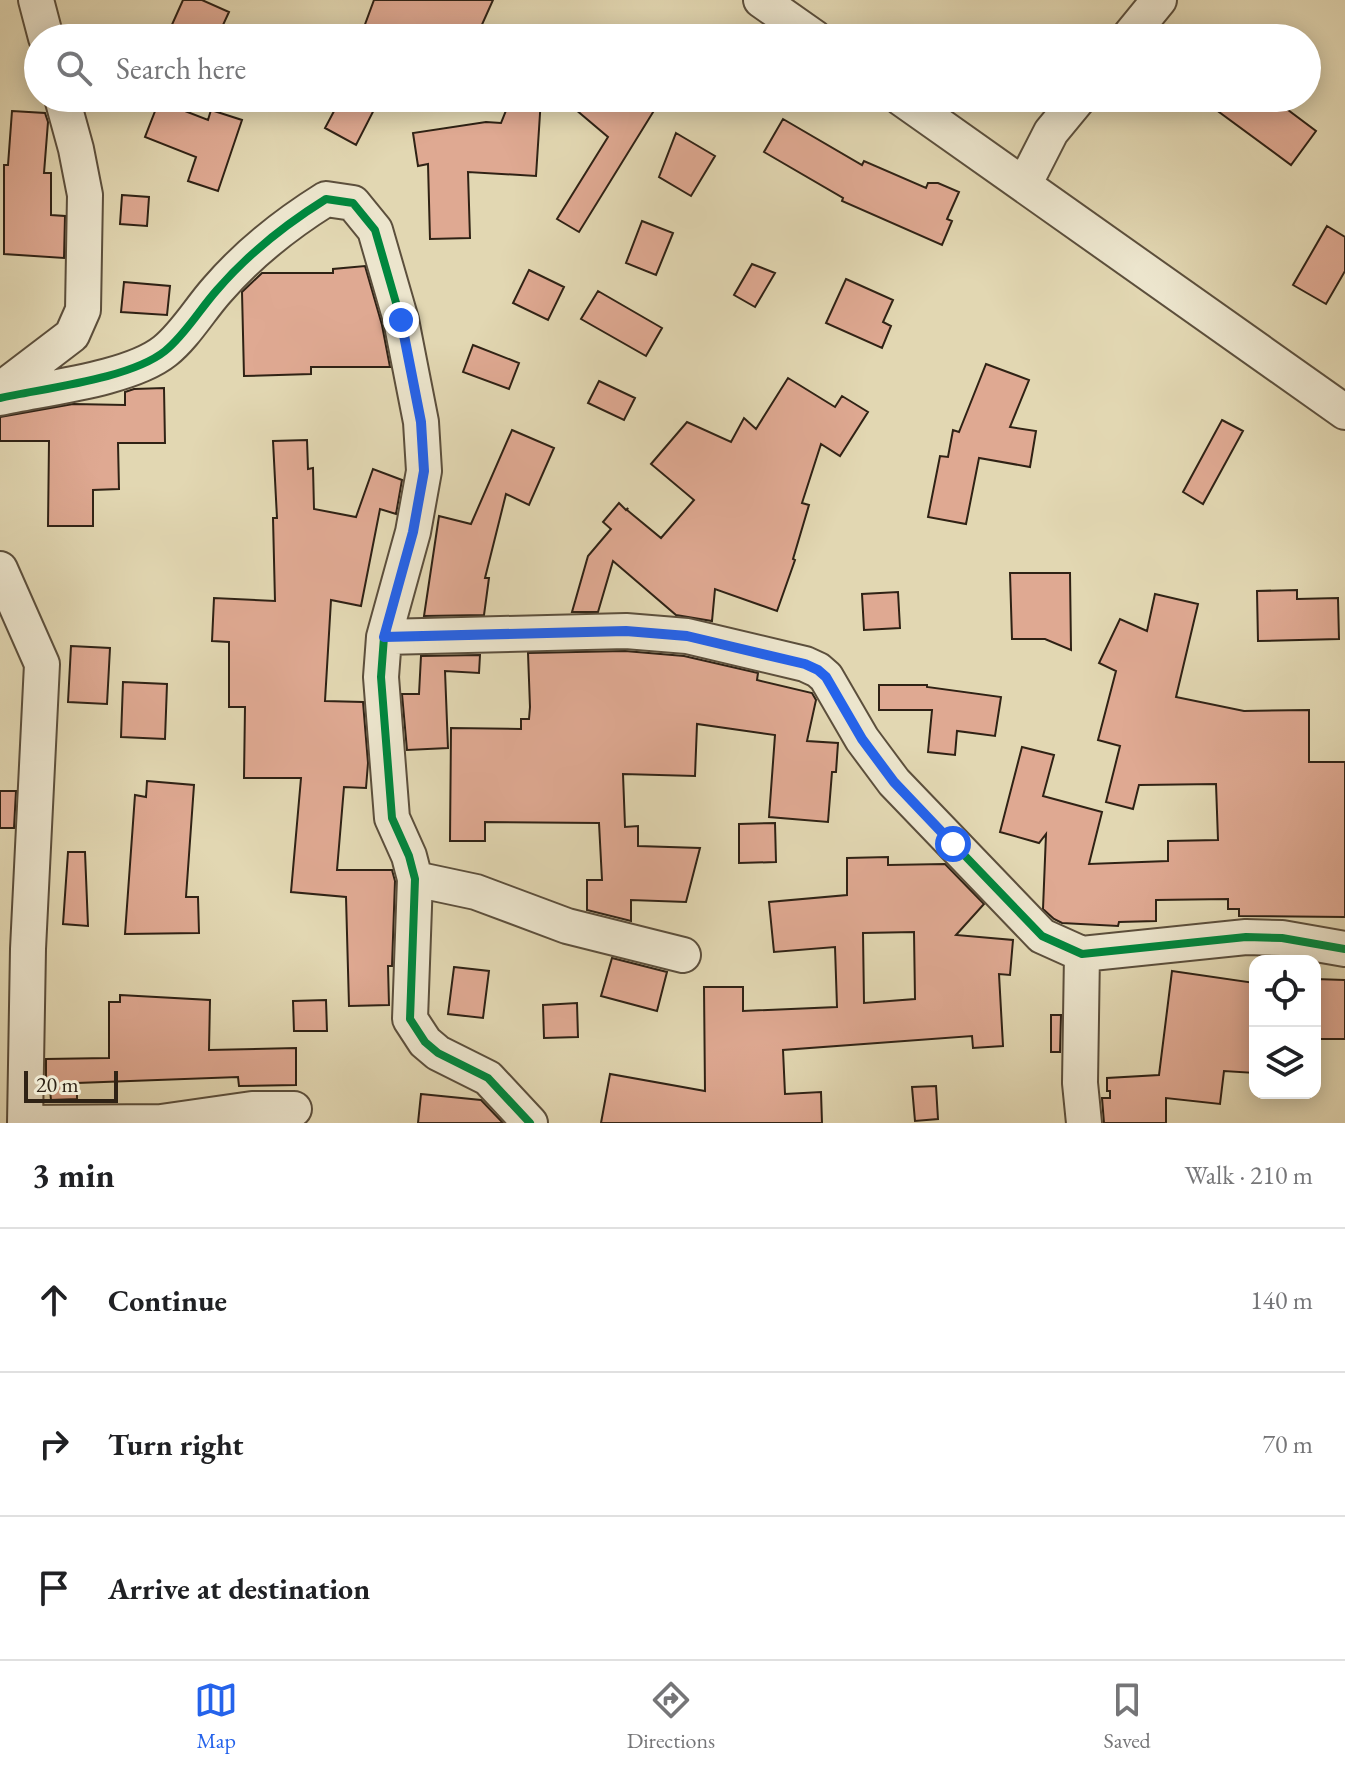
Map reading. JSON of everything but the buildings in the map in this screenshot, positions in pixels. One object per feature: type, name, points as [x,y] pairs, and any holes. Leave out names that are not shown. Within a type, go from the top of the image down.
[{"type":"street","points":[[36,0],[42,24]]},
{"type":"street","points":[[761,0],[795,24]]},
{"type":"street","points":[[1139,24],[1159,0]]},
{"type":"street","points":[[0,390],[72,335],[83,310],[85,195],[66,112]]},
{"type":"street","points":[[921,112],[1345,412]]},
{"type":"street","points":[[1024,185],[1051,132],[1067,112]]},
{"type":"street","points":[[0,398],[118,373],[145,363],[166,350],[219,287],[283,227],[326,199],[353,203],[375,230],[401,320],[421,422],[424,471],[413,532],[384,637],[381,677],[392,818],[409,856],[415,879],[410,1019],[425,1042],[438,1053],[488,1078],[530,1123]]},
{"type":"street","points":[[0,569],[42,664],[28,949],[25,1123],[161,1122],[252,1109],[294,1109]]},
{"type":"street","points":[[384,637],[626,631],[687,636],[748,649],[818,670],[826,677],[862,739],[894,782],[1042,936],[1082,954],[1246,937],[1282,938],[1345,949]]},
{"type":"street","points":[[415,879],[476,892],[567,926],[683,955]]},
{"type":"street","points":[[1082,954],[1080,1083],[1084,1123]]},
{"type":"cycle path","points":[[0,398],[109,376],[150,361],[172,345],[217,290],[255,252],[326,199],[353,203],[375,230],[401,320],[421,422],[424,471],[413,532],[384,637],[381,677],[392,818],[409,856],[415,879],[410,1019],[425,1042],[438,1053],[488,1078],[530,1123]]},
{"type":"cycle path","points":[[384,637],[626,631],[687,636],[805,664],[826,677],[862,739],[894,782],[1042,936],[1082,954],[1246,937],[1282,938],[1345,949]]},
{"type":"route","points":[[401,320],[421,422],[424,471],[413,532],[384,637],[626,631],[687,636],[805,664],[826,677],[862,739],[894,782],[953,844]]}]
